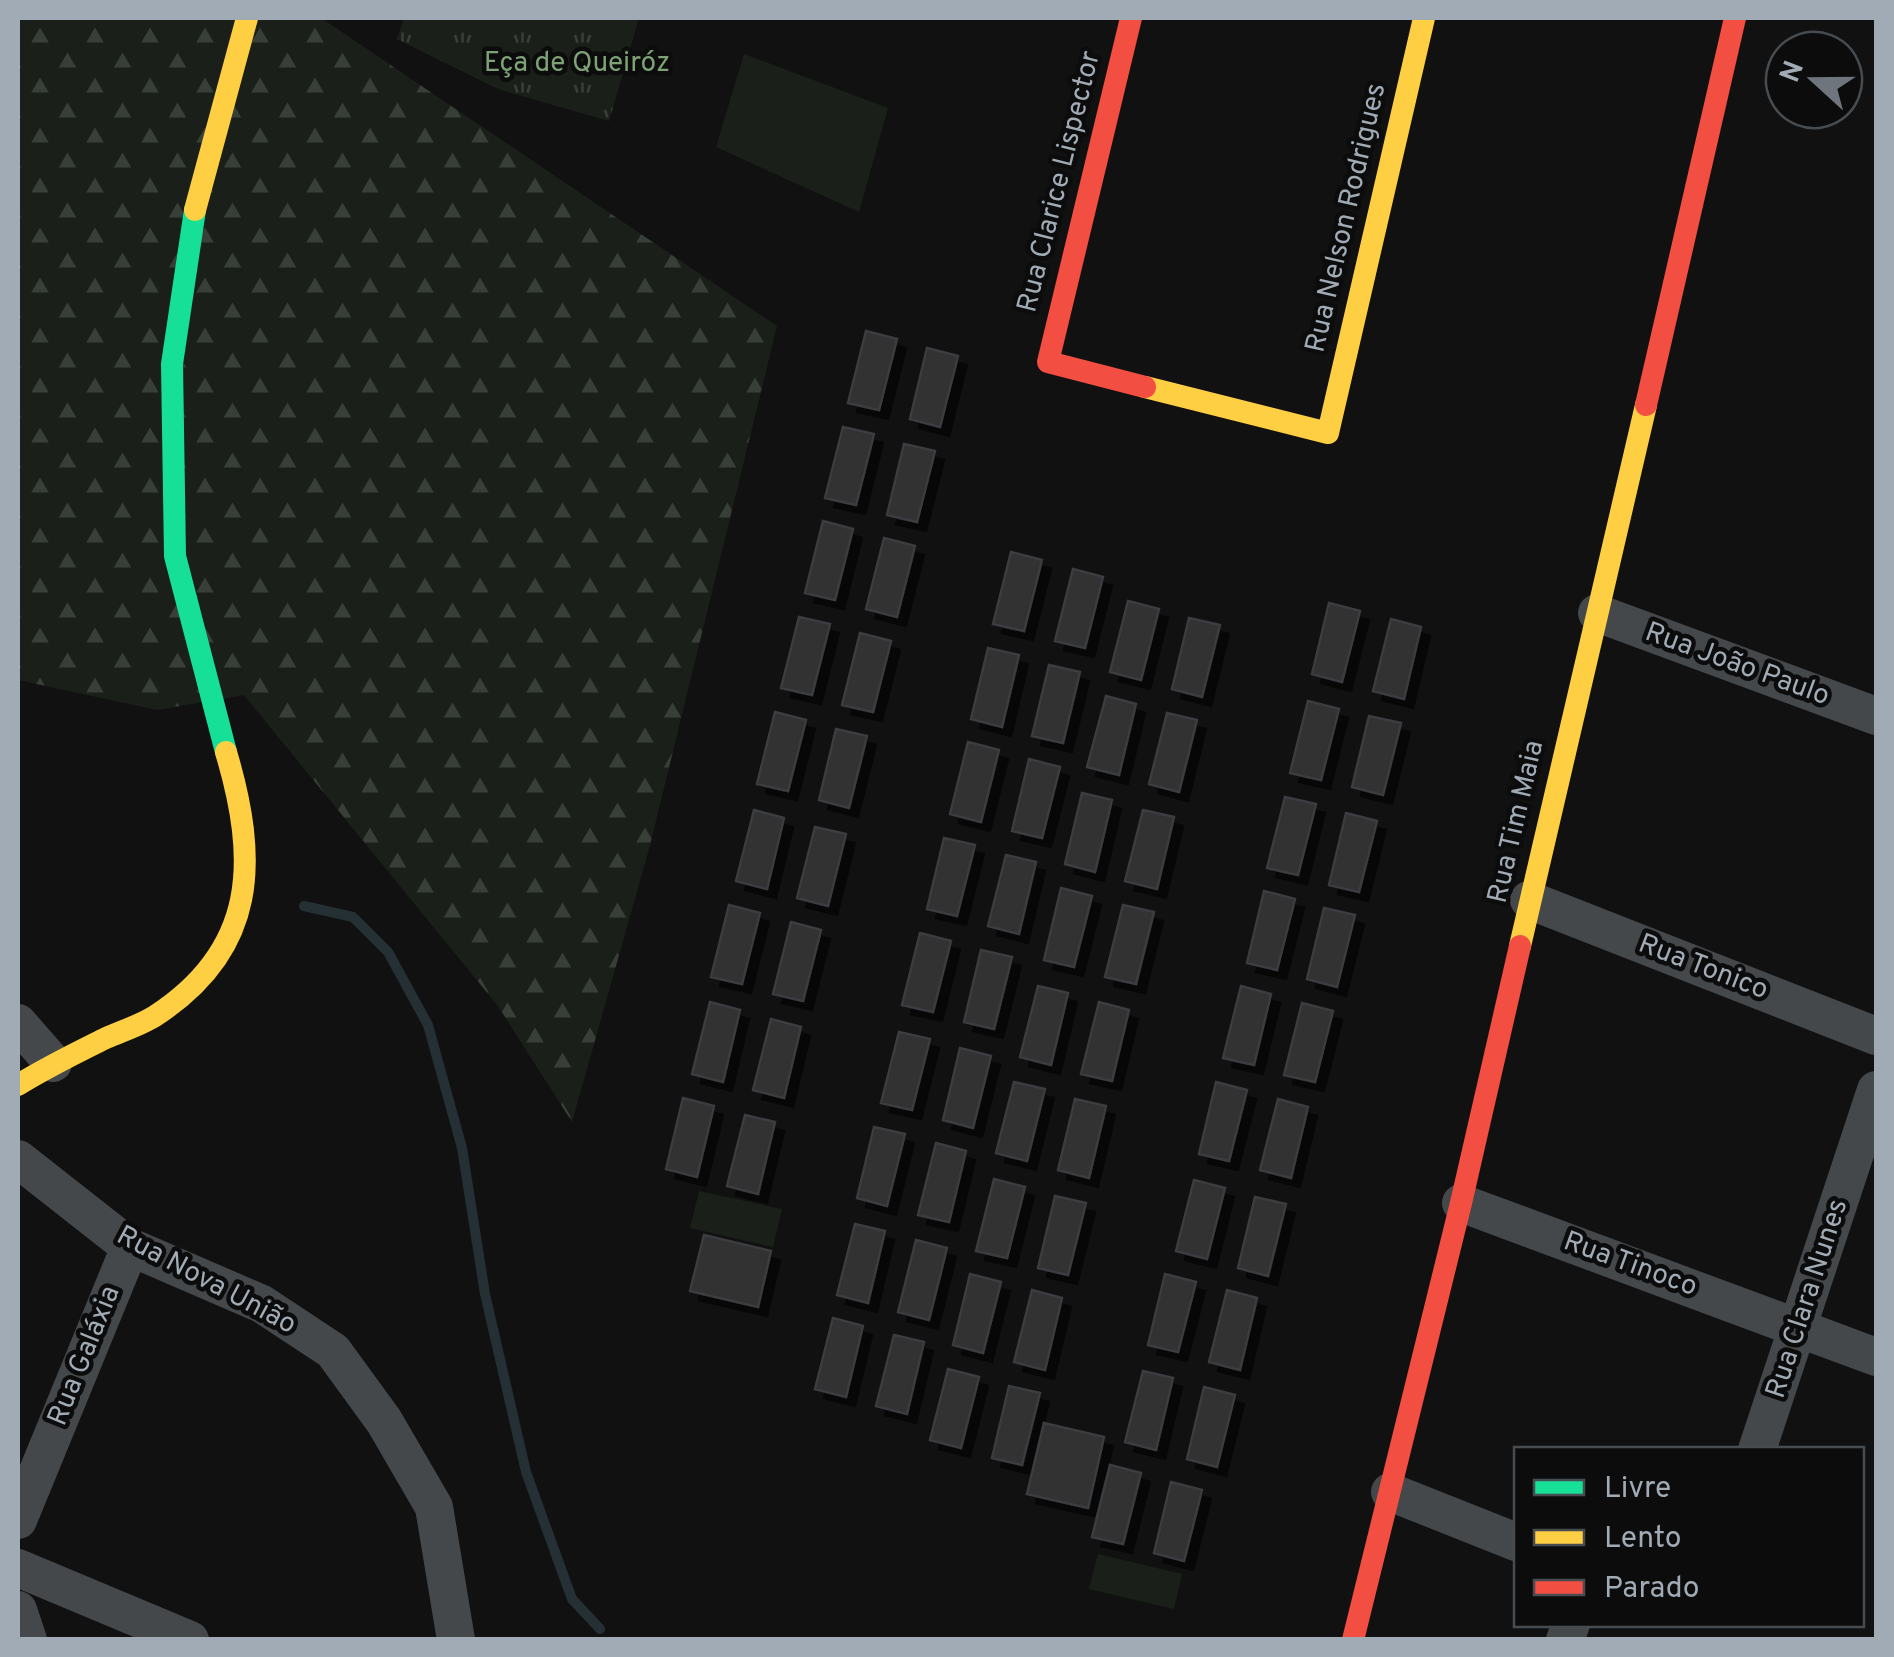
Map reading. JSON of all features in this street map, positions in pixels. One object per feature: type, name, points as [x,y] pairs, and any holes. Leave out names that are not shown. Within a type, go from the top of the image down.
[{"type":"street","points":[[18,1085],[53,1063],[155,1016],[216,964],[236,927],[247,866],[235,781],[175,556],[172,364],[194,214],[247,18]]},
{"type":"street","name":"Rua Clarice Lispector","points":[[1131,18],[1048,362],[1328,433]]},
{"type":"street","name":"Rua Nelson Rodrigues","points":[[1328,433],[1424,18]]},
{"type":"street","name":"Rua Tim Maia","points":[[1353,1640],[1461,1203],[1735,18]]},
{"type":"street","name":"Rua João Paulo","points":[[1597,614],[1876,716]]},
{"type":"street","name":"Rua Tonico","points":[[1529,900],[1876,1036]]},
{"type":"street","points":[[18,1023],[53,1063]]},
{"type":"street","name":"Rua Clara Nunes","points":[[1758,1447],[1876,1090]]},
{"type":"street","name":"Rua Nova União","points":[[18,1159],[130,1247],[262,1304],[333,1351],[384,1422],[434,1507],[456,1640]]},
{"type":"street","name":"Rua Tinoco","points":[[1461,1203],[1876,1357]]},
{"type":"street","name":"Rua Galáxia","points":[[18,1520],[130,1247]]},
{"type":"street","points":[[1390,1492],[1514,1541]]},
{"type":"street","points":[[18,1568],[190,1640]]},
{"type":"street","points":[[18,1610],[28,1640]]},
{"type":"green space","points":[[18,18],[321,18],[777,326],[650,845],[572,1122],[498,1006],[244,695],[157,710],[18,680]]},
{"type":"green space","name":"Eça de Queiróz","points":[[404,18],[639,18],[609,121],[498,89],[397,39]]},
{"type":"green space","points":[[744,54],[888,108],[859,212],[716,147]]},
{"type":"green space","points":[[699,1191],[782,1209],[773,1247],[690,1228]]},
{"type":"green space","points":[[1098,1554],[1182,1574],[1174,1609],[1089,1589]]},
{"type":"building","points":[[866,331],[897,339],[879,410],[848,403]]},
{"type":"building","points":[[927,348],[958,356],[940,427],[910,419]]},
{"type":"building","points":[[843,427],[874,434],[856,505],[825,498]]},
{"type":"building","points":[[904,444],[935,451],[917,522],[887,515]]},
{"type":"building","points":[[823,521],[853,529],[835,600],[805,593]]},
{"type":"building","points":[[884,538],[915,546],[897,617],[866,609]]},
{"type":"building","points":[[1011,552],[1042,560],[1024,631],[993,624]]},
{"type":"building","points":[[1073,569],[1103,577],[1085,648],[1055,641]]},
{"type":"building","points":[[1128,601],[1159,609],[1141,680],[1110,672]]},
{"type":"building","points":[[1329,603],[1360,611],[1342,682],[1312,674]]},
{"type":"building","points":[[799,617],[830,624],[812,695],[781,688]]},
{"type":"building","points":[[1189,618],[1220,625],[1202,697],[1172,689]]},
{"type":"building","points":[[1391,619],[1421,627],[1404,699],[1373,691]]},
{"type":"building","points":[[860,633],[891,641],[873,712],[842,705]]},
{"type":"building","points":[[988,648],[1019,655],[1002,727],[971,719]]},
{"type":"building","points":[[1049,665],[1080,672],[1063,743],[1032,736]]},
{"type":"building","points":[[1106,696],[1136,704],[1119,775],[1087,767]]},
{"type":"building","points":[[1308,701],[1339,709],[1321,780],[1290,773]]},
{"type":"building","points":[[775,712],[806,720],[788,791],[757,784]]},
{"type":"building","points":[[1167,713],[1197,720],[1179,792],[1149,784]]},
{"type":"building","points":[[1369,716],[1401,723],[1383,795],[1352,787]]},
{"type":"building","points":[[836,729],[867,736],[849,808],[819,800]]},
{"type":"building","points":[[968,742],[999,750],[981,822],[950,814]]},
{"type":"building","points":[[1029,759],[1060,767],[1042,838],[1012,831]]},
{"type":"building","points":[[1082,793],[1112,800],[1095,872],[1065,864]]},
{"type":"building","points":[[1285,797],[1316,804],[1298,875],[1267,868]]},
{"type":"building","points":[[754,810],[784,818],[767,889],[736,881]]},
{"type":"building","points":[[1143,810],[1174,817],[1157,889],[1125,881]]},
{"type":"building","points":[[1346,813],[1377,821],[1359,892],[1329,885]]},
{"type":"building","points":[[815,827],[846,834],[828,906],[797,898]]},
{"type":"building","points":[[944,838],[975,845],[957,916],[927,909]]},
{"type":"building","points":[[1006,855],[1036,862],[1019,934],[988,926]]},
{"type":"building","points":[[1061,888],[1092,896],[1074,967],[1044,960]]},
{"type":"building","points":[[1264,891],[1295,899],[1277,970],[1247,963]]},
{"type":"building","points":[[729,905],[760,913],[742,984],[711,977]]},
{"type":"building","points":[[1123,905],[1154,912],[1136,984],[1105,977]]},
{"type":"building","points":[[1324,908],[1355,915],[1337,987],[1307,979]]},
{"type":"building","points":[[791,922],[821,930],[803,1001],[773,994]]},
{"type":"building","points":[[920,933],[951,941],[933,1012],[902,1005]]},
{"type":"building","points":[[981,950],[1012,957],[994,1029],[964,1022]]},
{"type":"building","points":[[1038,986],[1068,993],[1051,1065],[1020,1057]]},
{"type":"building","points":[[1241,986],[1271,994],[1254,1065],[1223,1058]]},
{"type":"building","points":[[710,1002],[740,1010],[723,1082],[692,1074]]},
{"type":"building","points":[[1099,1002],[1129,1010],[1112,1081],[1081,1074]]},
{"type":"building","points":[[1302,1003],[1333,1011],[1315,1082],[1284,1075]]},
{"type":"building","points":[[771,1019],[801,1027],[784,1098],[753,1090]]},
{"type":"building","points":[[899,1032],[930,1039],[912,1110],[881,1103]]},
{"type":"building","points":[[960,1048],[991,1056],[973,1128],[943,1120]]},
{"type":"building","points":[[1014,1082],[1045,1089],[1027,1161],[996,1153]]},
{"type":"building","points":[[1216,1082],[1247,1090],[1229,1161],[1199,1154]]},
{"type":"building","points":[[683,1098],[714,1106],[697,1177],[666,1169]]},
{"type":"building","points":[[1075,1099],[1106,1106],[1089,1178],[1058,1170]]},
{"type":"building","points":[[1278,1099],[1308,1107],[1291,1178],[1260,1170]]},
{"type":"building","points":[[745,1115],[775,1122],[758,1194],[727,1186]]},
{"type":"building","points":[[874,1127],[905,1134],[887,1206],[857,1198]]},
{"type":"building","points":[[936,1143],[966,1151],[949,1222],[918,1215]]},
{"type":"building","points":[[994,1179],[1025,1187],[1007,1258],[976,1251]]},
{"type":"building","points":[[1194,1180],[1225,1188],[1207,1259],[1176,1251]]},
{"type":"building","points":[[1055,1196],[1086,1203],[1068,1275],[1038,1268]]},
{"type":"building","points":[[1255,1197],[1286,1204],[1268,1276],[1238,1268]]},
{"type":"building","points":[[855,1224],[885,1231],[868,1303],[837,1295]]},
{"type":"building","points":[[704,1235],[771,1251],[758,1307],[690,1291]]},
{"type":"building","points":[[916,1240],[947,1248],[929,1320],[898,1312]]},
{"type":"building","points":[[970,1274],[1001,1282],[983,1353],[953,1345]]},
{"type":"building","points":[[1165,1274],[1196,1282],[1178,1352],[1148,1345]]},
{"type":"building","points":[[1032,1290],[1062,1298],[1045,1370],[1014,1362]]},
{"type":"building","points":[[1227,1290],[1257,1298],[1240,1370],[1209,1362]]},
{"type":"building","points":[[833,1318],[863,1326],[846,1397],[815,1389]]},
{"type":"building","points":[[894,1335],[924,1342],[907,1414],[876,1406]]},
{"type":"building","points":[[948,1369],[979,1377],[961,1448],[930,1440]]},
{"type":"building","points":[[1143,1371],[1173,1378],[1156,1450],[1125,1442]]},
{"type":"building","points":[[1009,1386],[1040,1393],[1022,1465],[992,1458]]},
{"type":"building","points":[[1204,1387],[1235,1395],[1217,1467],[1187,1459]]},
{"type":"building","points":[[1044,1423],[1104,1437],[1088,1508],[1027,1494]]},
{"type":"building","points":[[1110,1465],[1141,1473],[1123,1544],[1092,1537]]},
{"type":"building","points":[[1171,1482],[1202,1490],[1184,1561],[1154,1553]]},
{"type":"waterway","points":[[304,906],[353,917],[388,952],[428,1025],[462,1148],[485,1294],[526,1472],[572,1599],[600,1629]]},
{"type":"traffic: fast","points":[[195,210],[172,364],[175,556],[226,752]]},
{"type":"traffic: slow","points":[[195,210],[247,18]]},
{"type":"traffic: slow","points":[[1145,387],[1328,433],[1424,18]]},
{"type":"traffic: slow","points":[[1520,946],[1646,405]]},
{"type":"traffic: slow","points":[[18,1085],[155,1016],[189,990],[214,962],[231,932],[241,899],[245,865],[243,829],[226,752]]},
{"type":"traffic: jam","points":[[1131,18],[1048,362],[1145,387]]},
{"type":"traffic: jam","points":[[1646,405],[1735,18]]},
{"type":"traffic: jam","points":[[1353,1640],[1520,946]]}]
